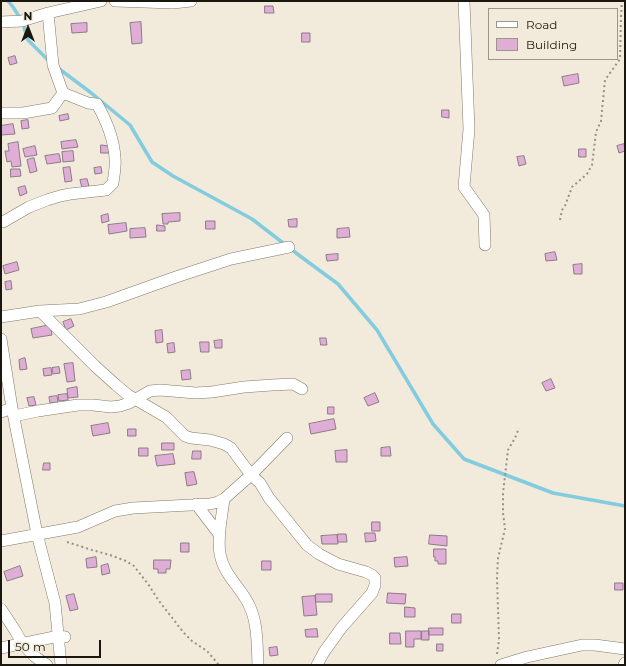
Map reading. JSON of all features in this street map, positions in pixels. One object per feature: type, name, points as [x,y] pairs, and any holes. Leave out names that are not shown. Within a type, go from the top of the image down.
[{"type":"street","points":[[1,22],[22,21],[48,13],[101,1]]},
{"type":"street","points":[[115,1],[173,3],[191,1]]},
{"type":"street","points":[[464,1],[469,129],[464,187],[484,215],[485,245]]},
{"type":"street","points":[[2,224],[29,207],[47,200],[70,194],[106,190],[113,183],[115,158],[111,137],[104,116],[97,104],[88,103],[63,93],[53,65],[48,13]]},
{"type":"street","points":[[1,113],[23,113],[52,108],[63,93]]},
{"type":"street","points":[[1,317],[40,311],[79,309],[106,302],[231,259],[289,247]]},
{"type":"street","points":[[40,311],[95,366],[128,395],[166,417],[185,436],[197,440],[210,440],[224,444],[230,448],[251,475],[260,483],[269,498],[307,545],[319,554],[338,564],[366,572],[375,578],[375,585],[372,593],[342,627],[324,652],[317,665]]},
{"type":"street","points":[[1,339],[13,412],[37,534],[62,636],[61,665]]},
{"type":"street","points":[[1,412],[38,411],[78,405],[111,407],[120,406],[129,403],[150,391],[160,390],[196,393],[293,384],[302,389]]},
{"type":"street","points":[[1,541],[78,527],[115,511],[133,508],[218,502],[224,500],[287,438]]},
{"type":"street","points":[[224,500],[219,534],[220,556],[225,570],[250,607],[256,630],[258,665]]},
{"type":"street","points":[[196,504],[219,534]]},
{"type":"street","points":[[1,608],[22,643],[34,656],[47,665]]},
{"type":"street","points":[[1,648],[62,636]]},
{"type":"street","points":[[499,662],[582,645],[595,645],[625,649]]},
{"type":"path","points":[[560,220],[562,210],[572,187],[586,174],[592,165],[596,132],[601,122],[605,80],[620,59],[622,1]]},
{"type":"path","points":[[499,662],[497,578],[498,558],[505,529],[503,513],[503,487],[508,450],[519,428]]},
{"type":"path","points":[[65,541],[110,555],[126,561],[134,566],[184,633],[192,641],[212,655],[219,665]]},
{"type":"building","points":[[265,6],[273,6],[274,13],[265,13]]},
{"type":"building","points":[[141,22],[142,43],[132,44],[130,23]]},
{"type":"building","points":[[87,23],[87,32],[72,33],[71,24]]},
{"type":"building","points":[[302,33],[310,33],[310,42],[302,42]]},
{"type":"building","points":[[15,56],[17,63],[10,65],[8,58]]},
{"type":"building","points":[[578,74],[579,83],[564,86],[562,77]]},
{"type":"building","points":[[442,110],[449,110],[449,118],[442,117]]},
{"type":"building","points":[[68,114],[69,119],[60,121],[59,116]]},
{"type":"building","points":[[28,120],[29,128],[22,129],[21,121]]},
{"type":"building","points":[[13,124],[15,134],[1,135],[1,126]]},
{"type":"building","points":[[76,140],[78,147],[62,149],[61,142]]},
{"type":"building","points":[[18,142],[21,166],[12,167],[11,161],[7,162],[5,151],[9,151],[8,144]]},
{"type":"building","points":[[624,144],[625,151],[619,153],[617,146]]},
{"type":"building","points":[[101,145],[109,146],[109,153],[101,153]]},
{"type":"building","points":[[35,146],[37,155],[25,157],[23,149]]},
{"type":"building","points":[[579,149],[586,149],[586,157],[579,157]]},
{"type":"building","points":[[73,151],[74,161],[63,162],[62,152]]},
{"type":"building","points":[[59,154],[61,162],[47,164],[45,156]]},
{"type":"building","points":[[524,156],[526,164],[519,166],[517,157]]},
{"type":"building","points":[[34,158],[37,171],[30,173],[27,160]]},
{"type":"building","points":[[70,167],[72,181],[65,182],[63,168]]},
{"type":"building","points":[[101,167],[102,173],[95,174],[94,168]]},
{"type":"building","points":[[11,169],[20,169],[21,176],[11,177]]},
{"type":"building","points":[[87,179],[89,186],[82,188],[80,180]]},
{"type":"building","points":[[25,186],[27,193],[20,196],[18,188]]},
{"type":"building","points":[[180,213],[180,221],[163,224],[162,214]]},
{"type":"building","points":[[108,214],[109,221],[102,223],[101,216]]},
{"type":"building","points":[[297,219],[297,227],[289,227],[288,220]]},
{"type":"building","points":[[206,221],[215,221],[215,229],[206,229]]},
{"type":"building","points":[[126,223],[127,231],[109,234],[108,225]]},
{"type":"building","points":[[157,225],[165,226],[165,231],[157,231]]},
{"type":"building","points":[[145,228],[146,237],[130,238],[130,229]]},
{"type":"building","points":[[349,228],[350,237],[337,238],[337,229]]},
{"type":"building","points":[[555,252],[557,260],[546,261],[545,254]]},
{"type":"building","points":[[338,254],[338,260],[327,261],[326,255]]},
{"type":"building","points":[[17,262],[19,270],[5,274],[3,266]]},
{"type":"building","points":[[582,264],[582,274],[574,274],[573,265]]},
{"type":"building","points":[[11,281],[12,289],[6,290],[5,282]]},
{"type":"building","points":[[71,319],[74,326],[66,330],[63,322]]},
{"type":"building","points":[[50,325],[52,335],[33,338],[31,329]]},
{"type":"building","points":[[162,330],[163,342],[156,343],[155,331]]},
{"type":"building","points":[[320,338],[326,338],[327,345],[321,345]]},
{"type":"building","points":[[222,340],[222,348],[215,348],[214,341]]},
{"type":"building","points":[[200,342],[209,342],[209,352],[201,352]]},
{"type":"building","points":[[174,343],[175,352],[168,353],[167,344]]},
{"type":"building","points":[[25,358],[27,369],[20,370],[19,360]]},
{"type":"building","points":[[73,363],[75,381],[67,382],[64,364]]},
{"type":"building","points":[[59,367],[60,373],[53,374],[52,368]]},
{"type":"building","points":[[51,368],[52,375],[44,376],[43,369]]},
{"type":"building","points":[[190,370],[191,379],[182,380],[181,371]]},
{"type":"building","points":[[551,379],[555,388],[546,391],[542,383]]},
{"type":"building","points":[[77,387],[78,397],[68,398],[67,389]]},
{"type":"building","points":[[375,393],[379,402],[368,406],[364,398]]},
{"type":"building","points":[[67,394],[68,400],[59,401],[58,395]]},
{"type":"building","points":[[57,396],[58,402],[50,403],[49,397]]},
{"type":"building","points":[[34,397],[36,405],[29,406],[27,398]]},
{"type":"building","points":[[328,407],[334,407],[334,414],[328,414]]},
{"type":"building","points":[[334,419],[336,429],[311,434],[309,424]]},
{"type":"building","points":[[108,423],[110,433],[93,436],[91,426]]},
{"type":"building","points":[[128,429],[136,429],[136,436],[128,436]]},
{"type":"building","points":[[162,443],[174,443],[174,450],[162,450]]},
{"type":"building","points":[[390,447],[391,456],[381,456],[381,448]]},
{"type":"building","points":[[139,448],[148,448],[148,456],[139,456]]},
{"type":"building","points":[[347,450],[347,462],[336,462],[335,451]]},
{"type":"building","points":[[193,451],[201,451],[201,459],[192,459]]},
{"type":"building","points":[[173,454],[175,464],[157,466],[155,456]]},
{"type":"building","points":[[44,463],[50,463],[50,470],[43,470]]},
{"type":"building","points":[[194,472],[197,484],[187,486],[185,473]]},
{"type":"building","points":[[372,522],[380,522],[380,531],[372,531]]},
{"type":"building","points":[[365,533],[375,533],[376,541],[366,542]]},
{"type":"building","points":[[338,534],[346,534],[347,542],[338,542]]},
{"type":"building","points":[[337,535],[338,544],[322,544],[321,536]]},
{"type":"building","points":[[430,535],[447,536],[447,546],[429,544]]},
{"type":"building","points":[[181,543],[189,543],[189,552],[181,552]]},
{"type":"building","points":[[434,549],[446,549],[446,564],[438,564],[438,561],[435,561]]},
{"type":"building","points":[[96,557],[97,567],[87,568],[86,559]]},
{"type":"building","points":[[407,557],[408,566],[395,567],[394,558]]},
{"type":"building","points":[[154,560],[171,560],[170,569],[166,569],[166,573],[158,573],[158,569],[154,569]]},
{"type":"building","points":[[262,561],[271,561],[271,570],[262,570]]},
{"type":"building","points":[[108,564],[110,573],[102,575],[101,566]]},
{"type":"building","points":[[20,566],[23,576],[7,581],[4,572]]},
{"type":"building","points":[[615,583],[623,583],[623,590],[615,590]]},
{"type":"building","points":[[388,593],[406,594],[405,604],[387,603]]},
{"type":"building","points":[[74,594],[78,609],[70,611],[66,596]]},
{"type":"building","points":[[316,594],[332,594],[332,602],[316,602]]},
{"type":"building","points":[[315,596],[317,615],[304,616],[302,597]]},
{"type":"building","points":[[405,607],[415,608],[415,617],[405,617]]},
{"type":"building","points":[[452,614],[461,614],[461,623],[452,623]]},
{"type":"building","points":[[429,628],[443,628],[443,635],[429,635]]},
{"type":"building","points":[[317,629],[318,637],[306,637],[305,630]]},
{"type":"building","points":[[406,631],[421,631],[421,639],[414,639],[414,647],[406,647]]},
{"type":"building","points":[[422,631],[429,631],[429,640],[422,640]]},
{"type":"building","points":[[390,633],[400,633],[401,644],[390,644]]},
{"type":"building","points":[[437,644],[443,644],[443,651],[437,651]]},
{"type":"building","points":[[277,647],[278,655],[270,656],[269,648]]},
{"type":"waterway","points":[[8,1],[22,21],[28,40],[50,62]]},
{"type":"waterway","points":[[58,68],[130,125],[152,162],[173,176],[252,219],[338,284],[377,330],[433,424],[464,459],[553,493],[625,506]]}]
